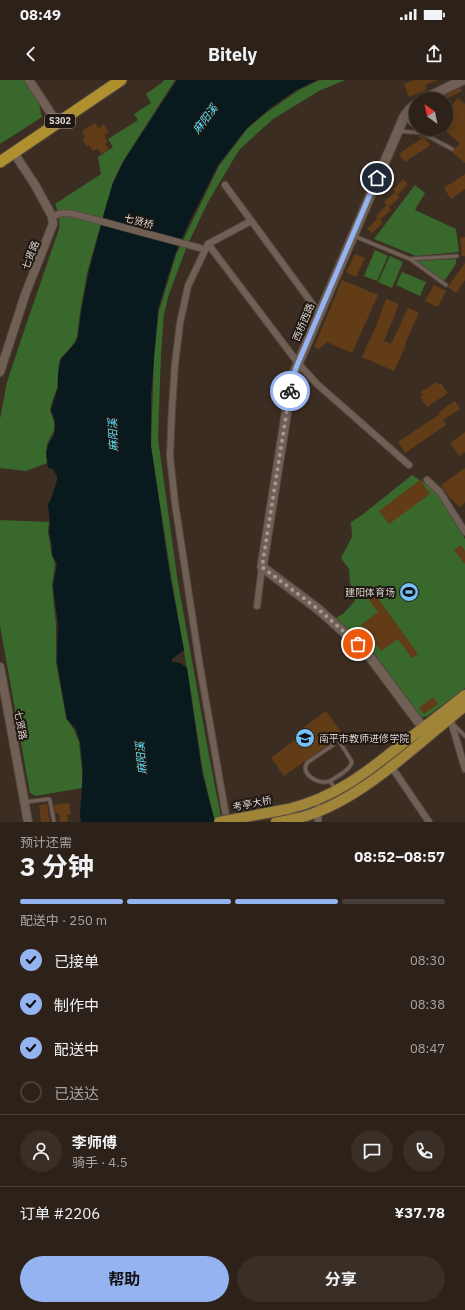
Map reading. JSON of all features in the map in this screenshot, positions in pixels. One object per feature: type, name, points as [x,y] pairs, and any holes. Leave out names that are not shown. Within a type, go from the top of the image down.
[{"type":"highway","name":"S302","points":[[0,154],[108,80]]},
{"type":"highway","name":"S302","points":[[0,162],[121,80]]},
{"type":"main road","points":[[438,92],[463,80]]},
{"type":"main road","name":"西桥西路","points":[[262,567],[292,378],[404,117],[409,110]]},
{"type":"main road","points":[[262,567],[318,609],[367,653],[423,728]]},
{"type":"main road","name":"考亭大桥","points":[[219,822],[288,809],[316,800],[336,791],[373,767],[465,695]]},
{"type":"main road","points":[[276,822],[306,816],[353,794],[451,721],[465,706]]},
{"type":"street","points":[[28,80],[54,118]]},
{"type":"street","points":[[14,153],[35,185],[52,216]]},
{"type":"street","points":[[225,185],[319,313]]},
{"type":"street","name":"七贤桥","points":[[52,216],[74,214],[200,248]]},
{"type":"street","name":"七贤路","points":[[0,372],[25,295],[53,224],[52,216]]},
{"type":"street","points":[[227,822],[182,558],[170,456],[175,364],[180,323],[188,286],[208,244],[251,221]]},
{"type":"street","points":[[208,244],[298,363],[317,384],[409,465]]},
{"type":"street","points":[[427,480],[440,492],[465,532]]},
{"type":"street","points":[[257,606],[262,567]]},
{"type":"street","name":"七贤路","points":[[0,667],[28,822]]},
{"type":"street","points":[[451,721],[465,769]]},
{"type":"street","points":[[391,766],[429,822]]},
{"type":"street","points":[[316,800],[318,822]]},
{"type":"lane","points":[[404,117],[409,121]]},
{"type":"lane","points":[[398,131],[409,132]]},
{"type":"lane","points":[[428,136],[452,149]]},
{"type":"lane","points":[[353,235],[410,260],[446,285]]},
{"type":"lane","points":[[410,260],[457,256]]},
{"type":"lane","points":[[451,721],[465,736]]},
{"type":"lane","points":[[333,745],[308,762],[306,765],[305,769],[316,781],[330,781],[347,770],[351,765],[352,762],[338,739]]},
{"type":"lane","points":[[330,781],[336,791]]},
{"type":"lane","points":[[25,802],[49,799],[54,822]]},
{"type":"green space","points":[[0,80],[24,80],[39,103],[42,117],[0,144]]},
{"type":"green space","points":[[164,80],[175,80],[122,163],[113,182],[87,273],[77,337],[72,346],[60,359],[59,363],[57,388],[50,410],[54,422],[54,430],[47,444],[47,463],[26,471],[0,468],[0,419],[7,382],[59,229],[59,216],[55,204],[101,174],[98,157],[113,147],[108,139],[138,120],[134,114],[151,103],[146,94]]},
{"type":"green space","points":[[320,80],[345,80],[319,91],[273,119],[239,150],[208,202],[187,246],[169,294],[164,314],[158,439],[178,583],[222,822],[215,822],[203,772],[151,446],[154,355],[159,311],[176,255],[219,166],[247,129],[266,113],[299,90]]},
{"type":"green space","points":[[415,185],[425,193],[415,210],[456,229],[459,252],[416,256],[374,239]]},
{"type":"green space","points":[[375,250],[388,256],[377,281],[364,276]]},
{"type":"green space","points":[[390,256],[403,262],[392,288],[378,282]]},
{"type":"green space","points":[[456,259],[456,264],[444,281],[415,261]]},
{"type":"green space","points":[[402,272],[426,282],[420,296],[396,285]]},
{"type":"green space","name":"建阳体育场","points":[[412,475],[435,490],[465,539],[465,688],[429,715],[422,718],[371,649],[336,618],[343,614],[355,601],[350,583],[349,569],[341,558],[352,537],[351,522]]},
{"type":"green space","points":[[0,520],[49,522],[48,531],[51,552],[55,564],[52,586],[56,625],[56,662],[66,718],[74,730],[79,742],[82,788],[36,796],[30,793],[0,626]]},
{"type":"water","name":"麻阳溪","points":[[177,80],[317,80],[296,90],[270,108],[247,128],[218,165],[175,254],[158,309],[151,396],[151,446],[170,577],[184,650],[172,659],[172,662],[180,663],[187,668],[202,773],[215,822],[81,822],[80,814],[83,772],[80,742],[76,729],[67,719],[57,662],[58,624],[53,586],[57,564],[52,555],[52,545],[49,533],[50,524],[48,504],[51,499],[57,476],[53,469],[48,468],[46,453],[49,443],[54,435],[55,428],[55,421],[51,410],[58,388],[58,374],[61,359],[76,342],[78,337],[89,271],[113,183],[125,159]]},
{"type":"building","points":[[414,80],[438,80],[425,85],[427,90],[422,92],[409,92],[409,97],[404,84]]},
{"type":"building","points":[[460,88],[462,91],[453,96],[452,92]]},
{"type":"building","points":[[458,98],[465,104],[465,163],[452,152],[460,143],[451,136],[453,136],[453,104]]},
{"type":"building","points":[[95,123],[99,128],[104,124],[109,132],[104,135],[108,142],[105,144],[109,149],[101,154],[98,148],[93,151],[89,145],[87,147],[82,139],[85,137],[82,131]]},
{"type":"building","points":[[417,136],[421,136],[426,139],[431,145],[405,162],[399,154],[422,138]]},
{"type":"building","points":[[465,174],[465,189],[451,199],[444,188]]},
{"type":"building","points":[[403,179],[408,184],[398,194],[393,190]]},
{"type":"building","points":[[395,192],[400,197],[389,207],[384,202]]},
{"type":"building","points":[[387,205],[391,210],[380,220],[383,223],[372,233],[367,229],[378,218],[376,216]]},
{"type":"building","points":[[465,237],[465,256],[462,256],[460,238]]},
{"type":"building","points":[[355,254],[365,258],[356,277],[346,272]]},
{"type":"building","points":[[465,263],[465,280],[456,293],[448,287]]},
{"type":"building","points":[[342,280],[378,295],[352,353],[327,342],[319,349],[314,347]]},
{"type":"building","points":[[434,285],[446,291],[438,307],[425,301]]},
{"type":"building","points":[[386,299],[399,304],[384,341],[391,344],[408,308],[419,313],[394,371],[362,357]]},
{"type":"building","points":[[436,382],[438,385],[441,383],[448,393],[427,407],[420,397],[423,395],[421,392]]},
{"type":"building","points":[[455,401],[460,409],[443,420],[446,425],[405,453],[398,442],[440,414],[439,412]]},
{"type":"building","points":[[465,432],[465,452],[459,456],[450,443]]},
{"type":"building","points":[[465,468],[465,502],[460,507],[449,497],[441,485]]},
{"type":"building","points":[[420,480],[430,494],[389,524],[379,511]]},
{"type":"building","points":[[461,545],[465,551],[465,564],[454,550]]},
{"type":"building","points":[[372,590],[418,654],[412,658],[398,639],[381,651],[361,625],[378,612],[365,595]]},
{"type":"building","points":[[433,697],[438,704],[424,714],[419,708]]},
{"type":"building","points":[[326,711],[341,732],[333,737],[335,740],[284,776],[271,758],[304,733],[305,731],[303,728]]},
{"type":"building","points":[[69,803],[71,814],[67,815],[68,822],[60,822],[59,813],[55,813],[54,805]]},
{"type":"building","points":[[47,804],[50,822],[41,822],[39,805]]},
{"type":"way so far","points":[[290,391],[262,567],[318,609],[358,644]]},
{"type":"place","name":"建阳体育场","points":[[409,592]]},
{"type":"place","name":"南平市教师进修学院","points":[[305,738]]},
{"type":"route","points":[[290,391],[292,378],[298,363],[377,178]]}]
